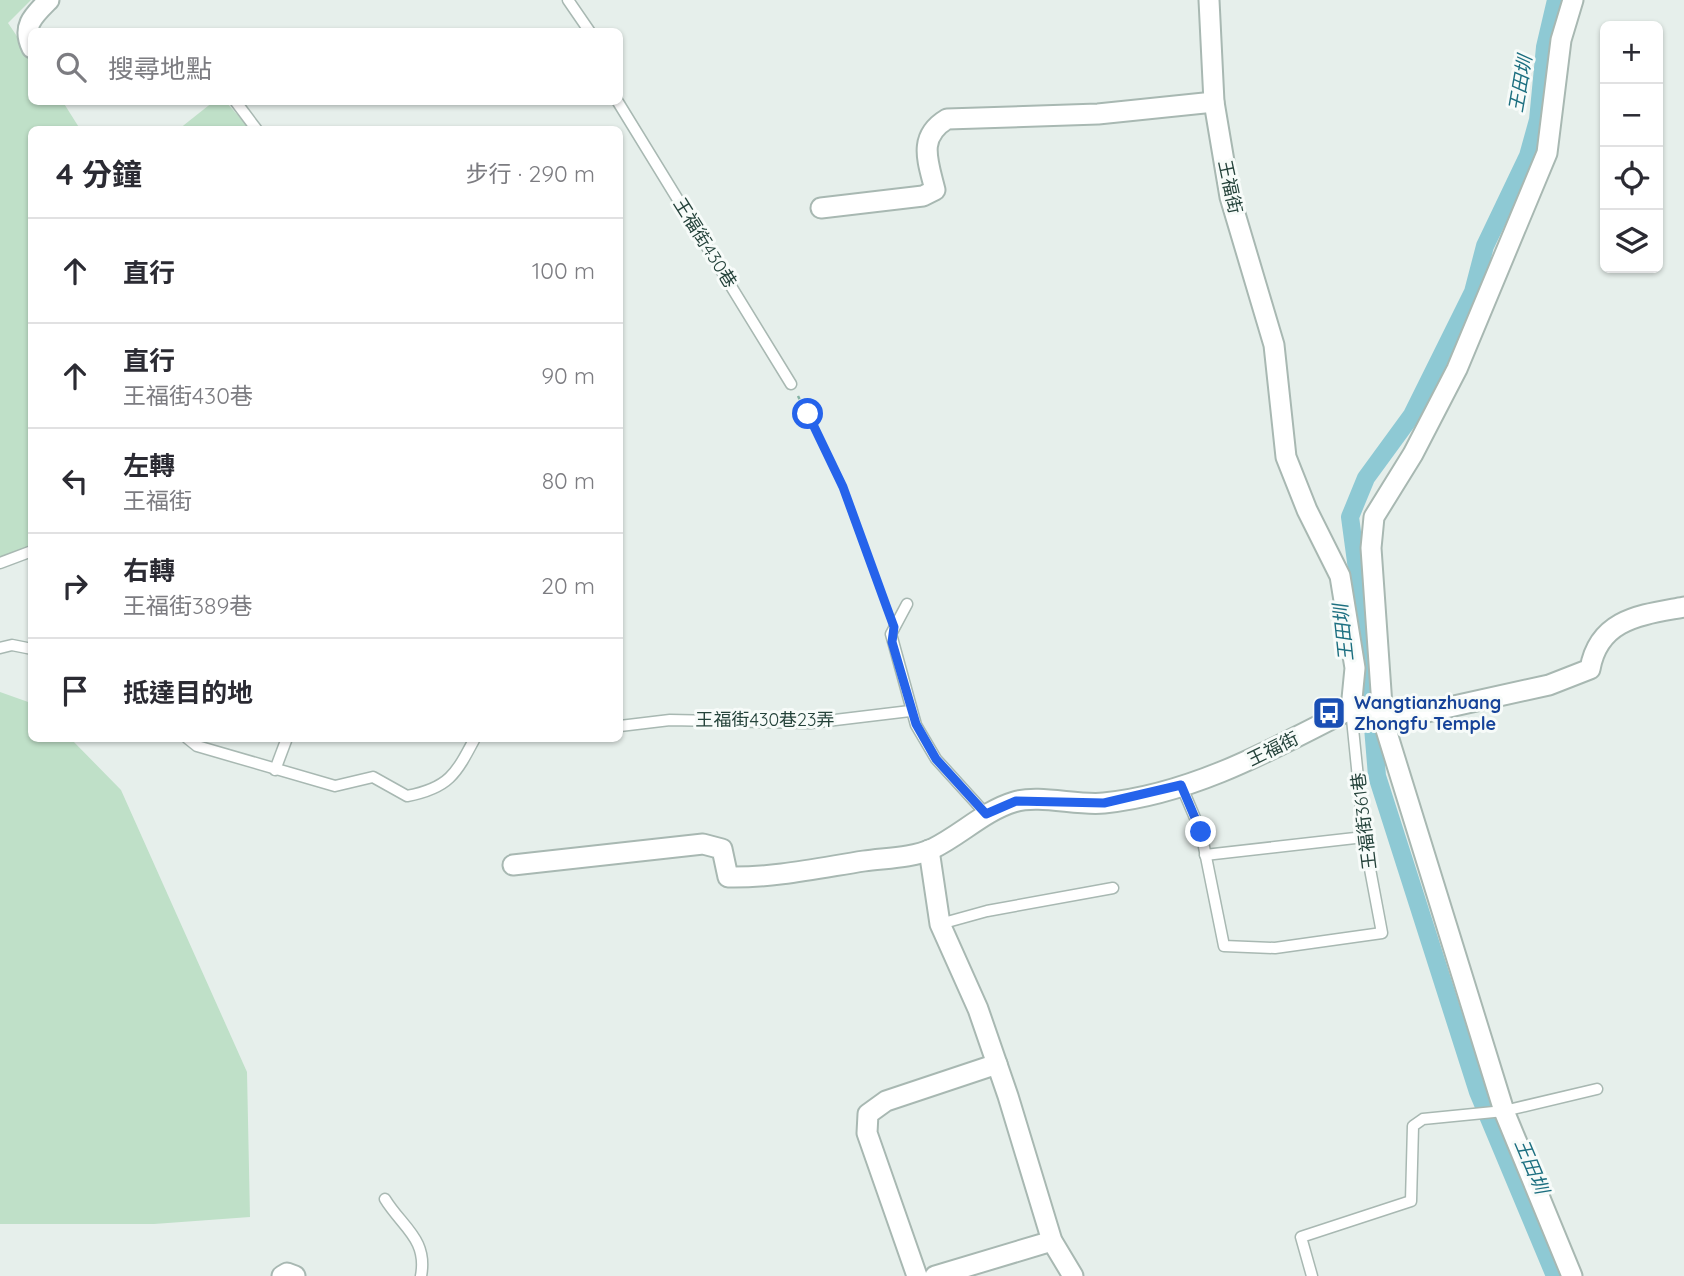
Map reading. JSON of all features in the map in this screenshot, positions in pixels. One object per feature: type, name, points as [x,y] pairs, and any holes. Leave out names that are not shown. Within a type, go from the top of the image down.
[{"type":"street","points":[[30,28],[29,20],[49,0]]},
{"type":"street","name":"王福街","points":[[513,865],[703,844],[722,849],[728,877],[766,878],[929,850],[963,832],[986,814],[1016,801],[1104,803],[1181,785],[1247,762],[1351,709],[1355,668],[1340,576],[1307,510],[1286,457],[1274,345],[1230,197],[1213,102],[1209,0]]},
{"type":"street","points":[[1572,1276],[1504,1111],[1383,720],[1371,548],[1374,517],[1413,454],[1457,369],[1548,153],[1561,40],[1573,0]]},
{"type":"street","points":[[821,208],[923,196],[936,190],[927,156],[929,134],[934,127],[947,119],[1098,114],[1213,102]]},
{"type":"street","points":[[1351,709],[1383,720],[1549,685],[1590,669],[1593,654],[1609,629],[1619,622],[1684,607]]},
{"type":"street","points":[[929,850],[940,924],[978,1009],[1052,1241],[1073,1276]]},
{"type":"street","points":[[917,1276],[867,1133],[868,1114],[886,1101],[997,1064]]},
{"type":"street","points":[[934,1276],[1052,1241]]},
{"type":"street","points":[[282,1276],[287,1273],[295,1276]]},
{"type":"lane","points":[[568,0],[587,28]]},
{"type":"lane","points":[[238,105],[254,126]]},
{"type":"lane","name":"王福街430巷","points":[[620,105],[791,384]]},
{"type":"lane","points":[[0,563],[28,552]]},
{"type":"lane","points":[[907,604],[894,627],[892,642],[910,699],[911,711],[936,759],[986,814]]},
{"type":"lane","points":[[0,648],[12,645],[28,648]]},
{"type":"lane","name":"王福街361巷","points":[[1205,855],[1224,946],[1275,948],[1382,933],[1364,837],[1351,709]]},
{"type":"lane","name":"王福街430巷23弄","points":[[623,726],[670,720],[810,723],[911,711]]},
{"type":"lane","points":[[197,742],[275,770],[335,786],[373,777],[407,796],[436,788],[456,776],[473,742]]},
{"type":"lane","points":[[275,770],[286,742]]},
{"type":"lane","points":[[1181,785],[1201,832],[1205,855],[1364,837]]},
{"type":"lane","points":[[940,924],[987,911],[1113,888]]},
{"type":"lane","points":[[1312,1276],[1301,1237],[1412,1200],[1413,1126],[1423,1119],[1504,1111],[1597,1089]]},
{"type":"lane","points":[[385,1199],[415,1237],[424,1258],[421,1276]]},
{"type":"path","points":[[791,384],[843,487],[894,627]]},
{"type":"green space","points":[[0,0],[31,0],[8,23],[28,53],[28,105],[65,105],[78,126],[28,126],[28,547],[0,558]]},
{"type":"green space","points":[[209,105],[229,105],[247,126],[183,126]]},
{"type":"green space","points":[[0,692],[28,702],[28,742],[74,742],[121,790],[247,1072],[250,1217],[154,1224],[0,1224]]},
{"type":"waterway","name":"王田圳","points":[[1555,1276],[1478,1092],[1377,776],[1365,629],[1350,517],[1366,478],[1412,415],[1473,292],[1485,246],[1528,156],[1538,120],[1545,47],[1556,0]]},
{"type":"place","name":"Wangtianzhuang Zhongfu Temple","points":[[1329,713]]},
{"type":"route","points":[[808,414],[843,487],[894,627],[892,642],[916,724],[936,759],[986,814],[1016,801],[1104,803],[1181,785],[1201,832]]}]
